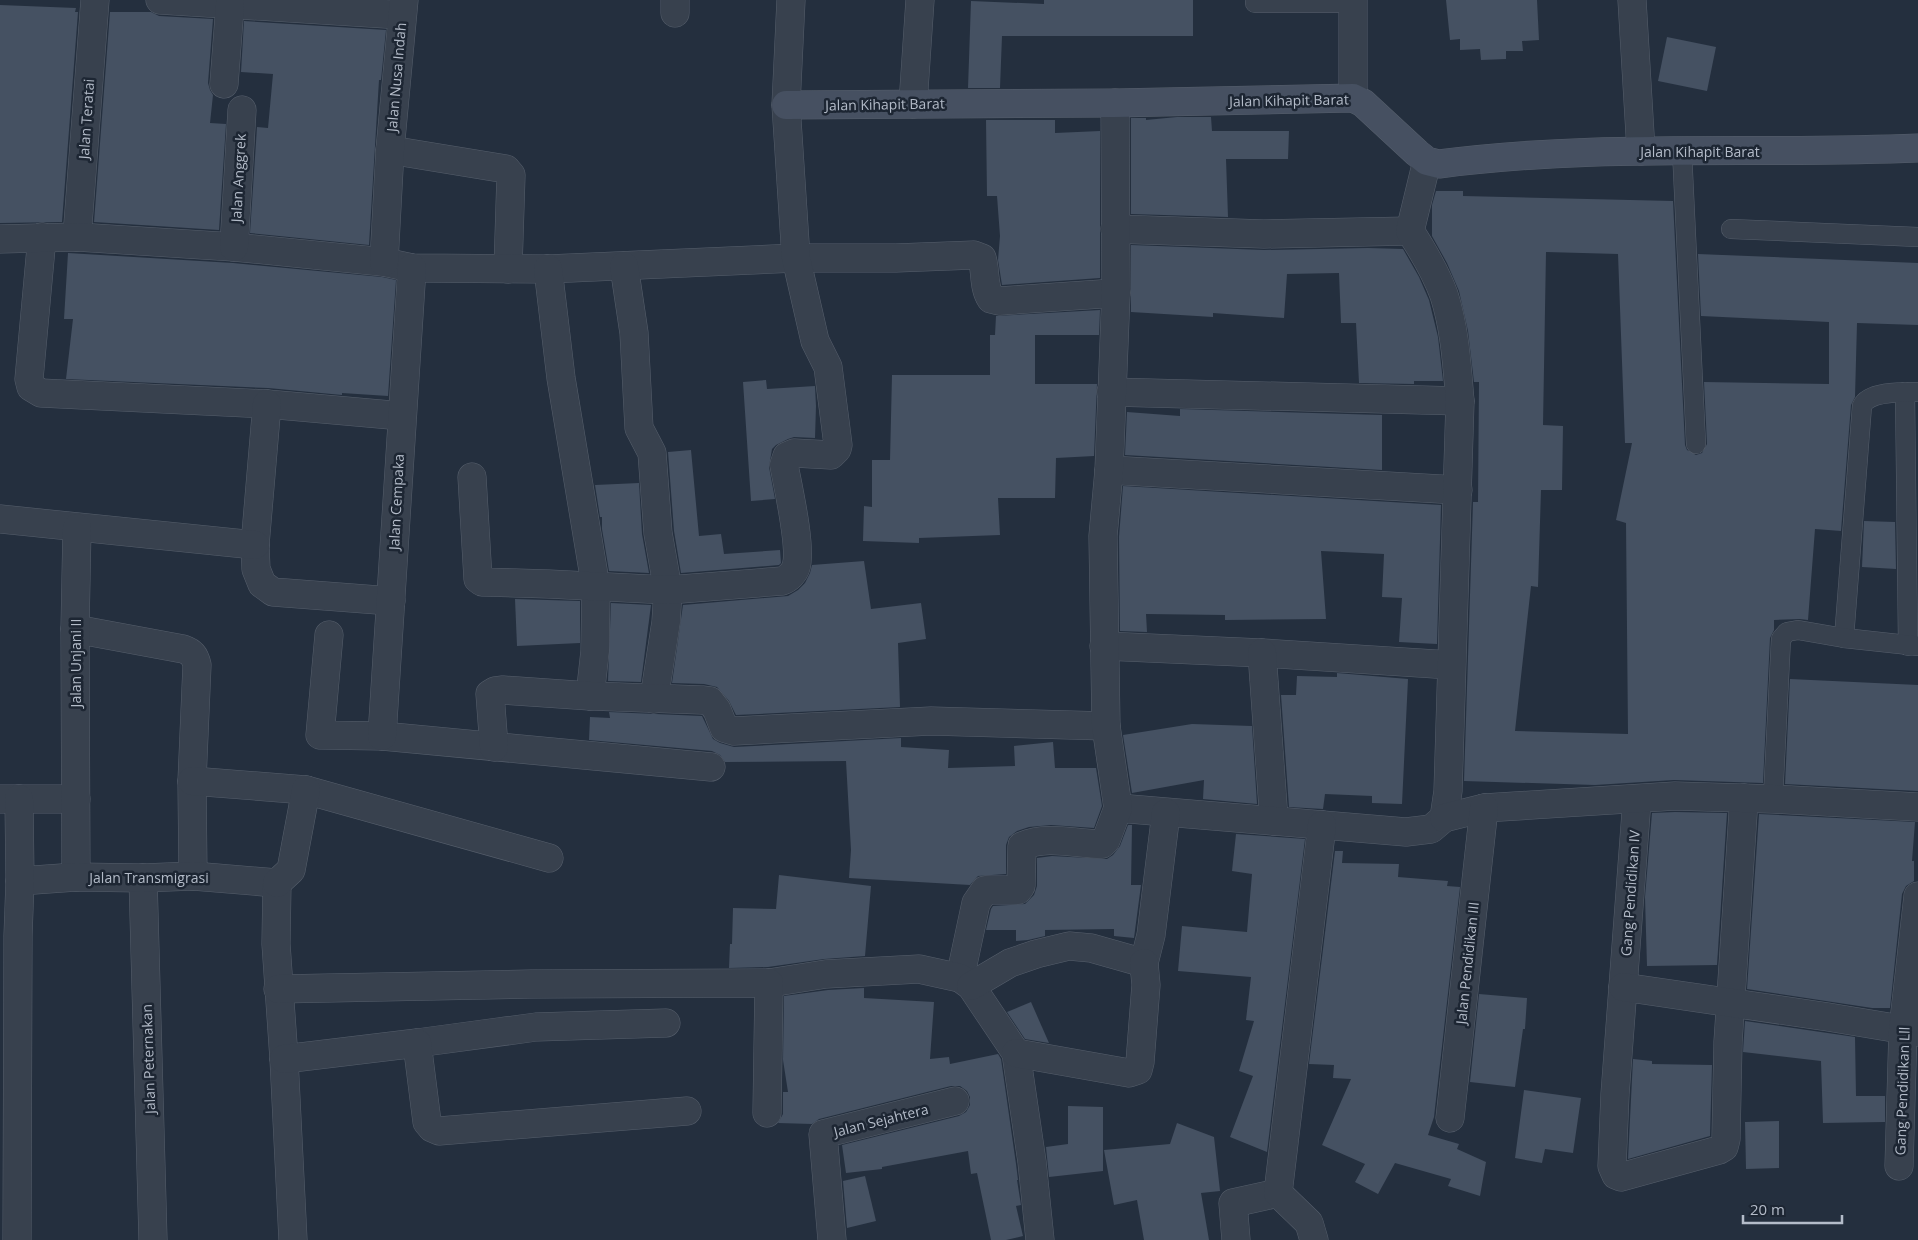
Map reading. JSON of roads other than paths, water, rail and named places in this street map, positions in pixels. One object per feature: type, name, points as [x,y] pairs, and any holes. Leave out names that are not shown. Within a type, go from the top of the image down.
[{"type":"street","name":"Jalan Teratai","points":[[77,237],[95,0]]},
{"type":"street","name":"Jalan Nusa Indah","points":[[160,0],[230,5],[403,7],[390,150],[384,262]]},
{"type":"street","points":[[472,477],[478,579],[487,584],[549,584],[596,588],[668,590],[782,581],[788,579],[796,568],[796,543],[784,465],[787,456],[794,453],[831,455],[838,445],[828,366],[815,341],[796,258],[786,105],[791,0]]},
{"type":"street","points":[[913,104],[920,0]]},
{"type":"street","points":[[1632,0],[1641,151]]},
{"type":"street","points":[[1353,2],[1353,98]]},
{"type":"street","points":[[224,84],[230,5]]},
{"type":"street","name":"Jalan Kihapit Barat","points":[[786,105],[1115,103],[1353,98],[1363,103],[1427,161],[1439,164],[1514,155],[1641,151],[1918,148]]},
{"type":"street","points":[[1040,1240],[1032,1162],[1016,1053],[966,982],[976,903],[985,890],[1018,890],[1021,886],[1022,846],[1057,839],[1079,844],[1102,844],[1106,840],[1118,808],[1106,726],[1103,536],[1109,470],[1116,293],[1115,103]]},
{"type":"street","name":"Jalan Anggrek","points":[[234,247],[242,110]]},
{"type":"street","points":[[390,150],[506,169],[511,175],[508,269]]},
{"type":"street","points":[[1427,161],[1410,231],[1422,250],[1443,294],[1450,317],[1460,401],[1448,791],[1444,818]]},
{"type":"street","points":[[1116,229],[1264,234],[1410,231]]},
{"type":"street","points":[[42,237],[29,370],[31,387],[41,393],[267,404],[402,416]]},
{"type":"street","points":[[0,239],[77,237],[234,247],[384,262],[412,268],[548,269],[796,258],[896,258],[974,255],[982,258],[986,293],[991,299],[999,301],[1116,293]]},
{"type":"street","points":[[624,266],[634,333],[639,428],[652,453],[658,533],[668,590],[666,622],[654,699]]},
{"type":"street","name":"Jalan Cempaka","points":[[382,736],[412,268]]},
{"type":"street","points":[[548,269],[562,378],[596,588],[590,696]]},
{"type":"street","points":[[1111,392],[1460,401]]},
{"type":"street","points":[[267,404],[255,545],[256,569],[262,584],[273,592],[390,601]]},
{"type":"street","points":[[1109,470],[1458,490]]},
{"type":"street","points":[[0,519],[255,545]]},
{"type":"street","name":"Jalan Unjani II","points":[[76,877],[75,629],[77,528]]},
{"type":"street","points":[[75,629],[184,649],[193,653],[197,665],[192,780],[193,876]]},
{"type":"street","points":[[330,635],[320,735],[382,736],[711,767]]},
{"type":"street","points":[[1104,646],[1262,653],[1451,665]]},
{"type":"street","points":[[1262,653],[1274,821]]},
{"type":"street","points":[[494,746],[490,694],[495,691],[710,701],[724,728],[734,731],[931,721],[1106,726]]},
{"type":"street","points":[[192,780],[306,790],[549,858]]},
{"type":"street","points":[[293,1240],[284,1058],[278,989],[276,944],[277,883],[291,870],[306,790]]},
{"type":"street","points":[[1118,808],[1406,832],[1432,829],[1444,818],[1484,808],[1675,796],[1918,807]]},
{"type":"street","points":[[1731,1003],[1744,798]]},
{"type":"street","points":[[17,1240],[9,936],[20,880],[9,799],[76,799]]},
{"type":"street","name":"Gang Pendidikan IV","points":[[1637,799],[1615,1094],[1612,1166],[1616,1175],[1621,1178],[1724,1147],[1726,1139],[1728,1042],[1731,1003]]},
{"type":"street","name":"Jalan Pendidikan III","points":[[1450,1118],[1484,808]]},
{"type":"street","points":[[1016,1053],[1129,1073],[1138,1070],[1146,985],[1144,963],[1152,935],[1166,813]]},
{"type":"street","points":[[1278,1193],[1322,825]]},
{"type":"street","name":"Jalan Transmigrasi","points":[[20,880],[76,877],[143,878],[193,876],[277,883]]},
{"type":"street","name":"Jalan Peternakan","points":[[143,878],[153,1240]]},
{"type":"street","name":"Gang Pendidikan Lll","points":[[1899,1166],[1918,896]]},
{"type":"street","points":[[278,989],[769,982],[826,974],[919,969],[966,982],[1010,963],[1069,946],[1091,948],[1144,963]]},
{"type":"street","points":[[766,1113],[769,982]]},
{"type":"street","points":[[531,984],[536,1027]]},
{"type":"street","points":[[1623,988],[1910,1031]]},
{"type":"street","points":[[284,1058],[417,1044],[536,1027],[666,1023]]},
{"type":"street","points":[[417,1044],[427,1122],[432,1128],[439,1131],[687,1111]]},
{"type":"street","name":"Jalan Sejahtera","points":[[832,1240],[823,1134],[955,1101]]},
{"type":"street","points":[[1236,1240],[1233,1203],[1278,1193]]},
{"type":"street","points":[[1278,1193],[1309,1223],[1314,1240]]},
{"type":"lane","points":[[1255,4],[1353,2]]},
{"type":"lane","points":[[1682,151],[1696,444]]},
{"type":"lane","points":[[1730,230],[1918,237]]},
{"type":"lane","points":[[1773,799],[1781,639],[1787,632],[1798,630],[1844,638],[1913,646],[1912,392],[1872,396],[1865,400],[1862,406],[1844,638]]}]
